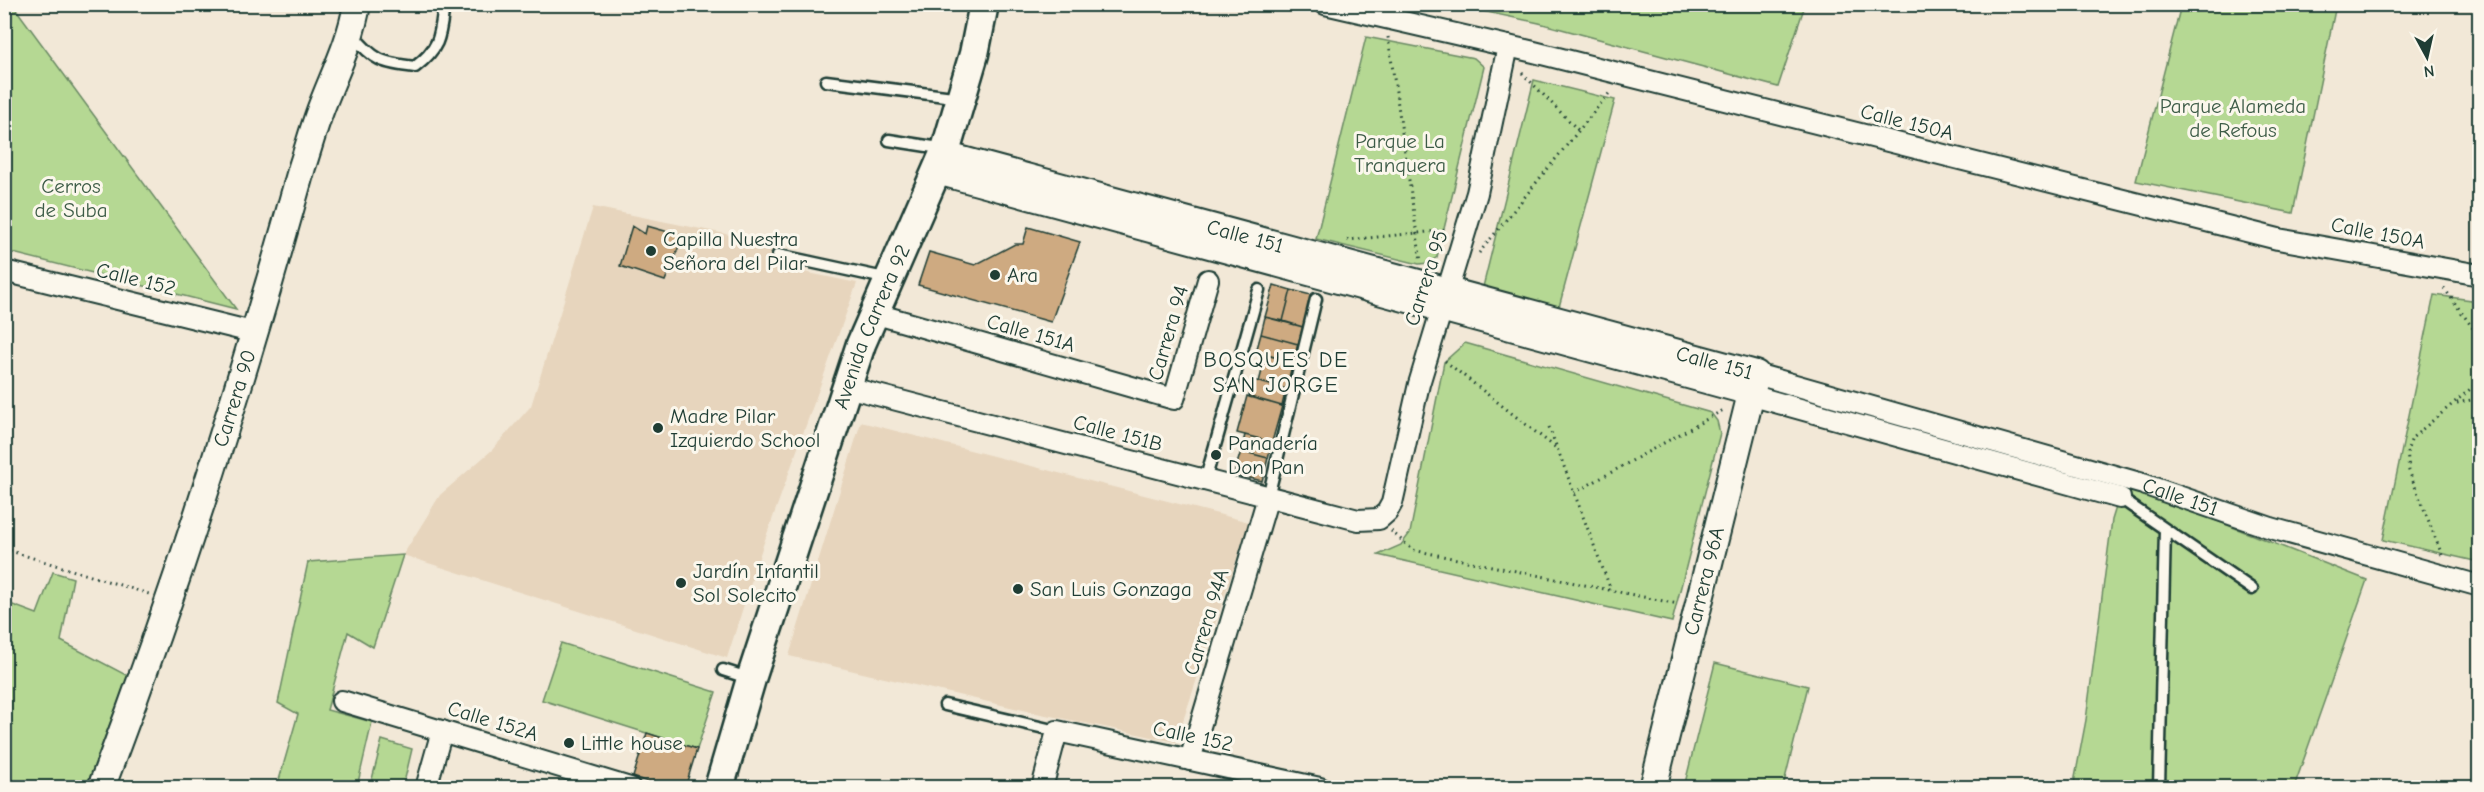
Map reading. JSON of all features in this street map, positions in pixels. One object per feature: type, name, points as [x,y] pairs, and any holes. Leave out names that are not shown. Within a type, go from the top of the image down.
[{"type":"main road","name":"Avenida Carrera 92","points":[[719,788],[751,680],[873,313],[942,159],[977,43],[984,4]]},
{"type":"street","name":"Carrera 90","points":[[101,788],[170,600],[256,333],[316,122],[351,33],[357,4]]},
{"type":"street","name":"Calle 150A","points":[[1325,4],[1385,17],[1507,52],[1624,75],[2278,239],[2480,275]]},
{"type":"street","name":"Carrera 95","points":[[1379,519],[1392,503],[1429,348],[1467,229],[1507,52]]},
{"type":"street","name":"Calle 151","points":[[942,159],[1423,284],[1444,301]]},
{"type":"street","name":"Calle 151","points":[[942,159],[1444,301],[1753,384],[2143,484],[2271,528],[2480,586]]},
{"type":"street","name":"Calle 152","points":[[4,271],[256,333]]},
{"type":"street","name":"Carrera 94","points":[[1174,399],[1208,280]]},
{"type":"street","name":"Calle 151A","points":[[873,313],[1174,399]]},
{"type":"street","name":"Calle 151","points":[[1753,384],[2120,498]]},
{"type":"street","name":"Carrera 96A","points":[[1653,788],[1753,384]]},
{"type":"street","name":"Calle 151B","points":[[847,387],[1358,520],[1379,519]]},
{"type":"street","name":"Carrera 94A","points":[[1190,760],[1268,497]]},
{"type":"street","name":"Calle 152A","points":[[342,701],[630,788]]},
{"type":"street","points":[[426,788],[442,731]]},
{"type":"street","name":"Calle 152","points":[[1057,731],[1320,788]]},
{"type":"street","points":[[1042,788],[1057,731]]},
{"type":"lane","points":[[351,33],[369,54],[389,63],[415,67],[432,54],[440,36],[444,4]]},
{"type":"lane","points":[[826,81],[961,98]]},
{"type":"lane","points":[[889,140],[942,159]]},
{"type":"lane","points":[[778,255],[889,279]]},
{"type":"lane","points":[[1205,481],[1259,290]]},
{"type":"lane","points":[[1268,497],[1316,299]]},
{"type":"lane","points":[[2120,498],[2252,589]]},
{"type":"lane","points":[[2159,788],[2165,529]]},
{"type":"lane","points":[[723,670],[751,680]]},
{"type":"lane","points":[[945,705],[1057,731]]},
{"type":"path","points":[[1385,17],[1423,284]]},
{"type":"path","points":[[1507,52],[1580,132]]},
{"type":"path","points":[[1477,256],[1624,75]]},
{"type":"path","points":[[1338,241],[1467,229]]},
{"type":"path","points":[[2434,268],[2449,297],[2480,338]]},
{"type":"path","points":[[1429,348],[1557,449]]},
{"type":"path","points":[[2451,579],[2409,471],[2407,451],[2412,438],[2480,381]]},
{"type":"path","points":[[1574,493],[1753,384]]},
{"type":"path","points":[[2456,403],[2480,399]]},
{"type":"path","points":[[1549,427],[1611,590]]},
{"type":"path","points":[[1379,519],[1413,550],[1698,608]]},
{"type":"path","points":[[4,549],[170,600]]},
{"type":"shaded area","name":"Madre Pilar Izquierdo School","points":[[593,207],[780,245],[775,266],[857,283],[762,548],[727,658],[403,555],[440,495],[492,450],[531,406]]},
{"type":"shaded area","name":"San Luis Gonzaga","points":[[861,422],[1249,522],[1176,742],[1036,713],[789,656]]},
{"type":"green space","points":[[1805,4],[1778,87],[1539,23],[1454,5]]},
{"type":"green space","name":"Cerros de Suba","points":[[4,5],[13,5],[236,309],[5,251]]},
{"type":"green space","name":"Parque Alameda de Refous","points":[[2181,5],[2336,5],[2293,213],[2136,181]]},
{"type":"green space","name":"Parque La Tranquera","points":[[1366,37],[1474,58],[1484,67],[1437,257],[1429,263],[1419,264],[1316,239]]},
{"type":"green space","points":[[1534,80],[1615,100],[1559,307],[1483,287]]},
{"type":"green space","points":[[2434,295],[2479,301],[2479,562],[2383,540]]},
{"type":"green space","points":[[1465,343],[1711,413],[1717,421],[1720,433],[1672,622],[1378,555],[1401,545],[1410,533],[1444,362]]},
{"type":"green space","points":[[2123,484],[2367,580],[2294,787],[2073,788],[2086,720],[2112,520]]},
{"type":"green space","points":[[403,555],[373,647],[348,632],[327,710],[372,722],[357,787],[277,787],[298,714],[278,703],[308,562]]},
{"type":"green space","points":[[53,572],[73,578],[61,641],[128,676],[86,787],[5,787],[5,602],[37,614]]},
{"type":"green space","points":[[561,643],[716,692],[697,749],[542,700]]},
{"type":"green space","points":[[1715,663],[1808,686],[1783,787],[1684,787]]},
{"type":"green space","points":[[382,740],[412,749],[403,787],[370,787]]},
{"type":"building","name":"Capilla Nuestra Señora del Pilar","points":[[632,226],[645,234],[647,226],[683,236],[665,281],[620,266]]},
{"type":"building","name":"Ara","points":[[1028,227],[1080,242],[1051,322],[918,285],[929,252],[975,265],[1015,244],[1023,244]]},
{"type":"building","points":[[1274,285],[1291,290],[1283,321],[1265,317]]},
{"type":"building","points":[[1291,290],[1311,295],[1303,327],[1283,321]]},
{"type":"building","points":[[1265,317],[1303,327],[1298,344],[1261,334]]},
{"type":"building","points":[[1261,334],[1298,344],[1293,362],[1256,352]]},
{"type":"building","points":[[1266,355],[1293,362],[1286,389],[1259,382]]},
{"type":"building","points":[[1253,380],[1286,389],[1282,406],[1249,397]]},
{"type":"building","points":[[1247,396],[1282,406],[1272,442],[1237,433]]},
{"type":"building","points":[[1245,435],[1272,442],[1268,458],[1241,451]]},
{"type":"building","points":[[1241,451],[1268,458],[1262,481],[1234,474]]},
{"type":"building","points":[[647,733],[697,749],[685,788],[666,788],[633,777]]},
{"type":"place","name":"Capilla Nuestra Señora del Pilar","points":[[651,251]]},
{"type":"place","name":"Ara","points":[[995,275]]},
{"type":"place","name":"Madre Pilar Izquierdo School","points":[[658,428]]},
{"type":"place","name":"Panadería Don Pan","points":[[1216,455]]},
{"type":"place","name":"Jardín Infantil Sol Solecito","points":[[681,583]]},
{"type":"place","name":"San Luis Gonzaga","points":[[1018,589]]},
{"type":"place","name":"Little house","points":[[569,743]]},
{"type":"district","name":"BOSQUES DE SAN JORGE","points":[[1276,372]]}]
